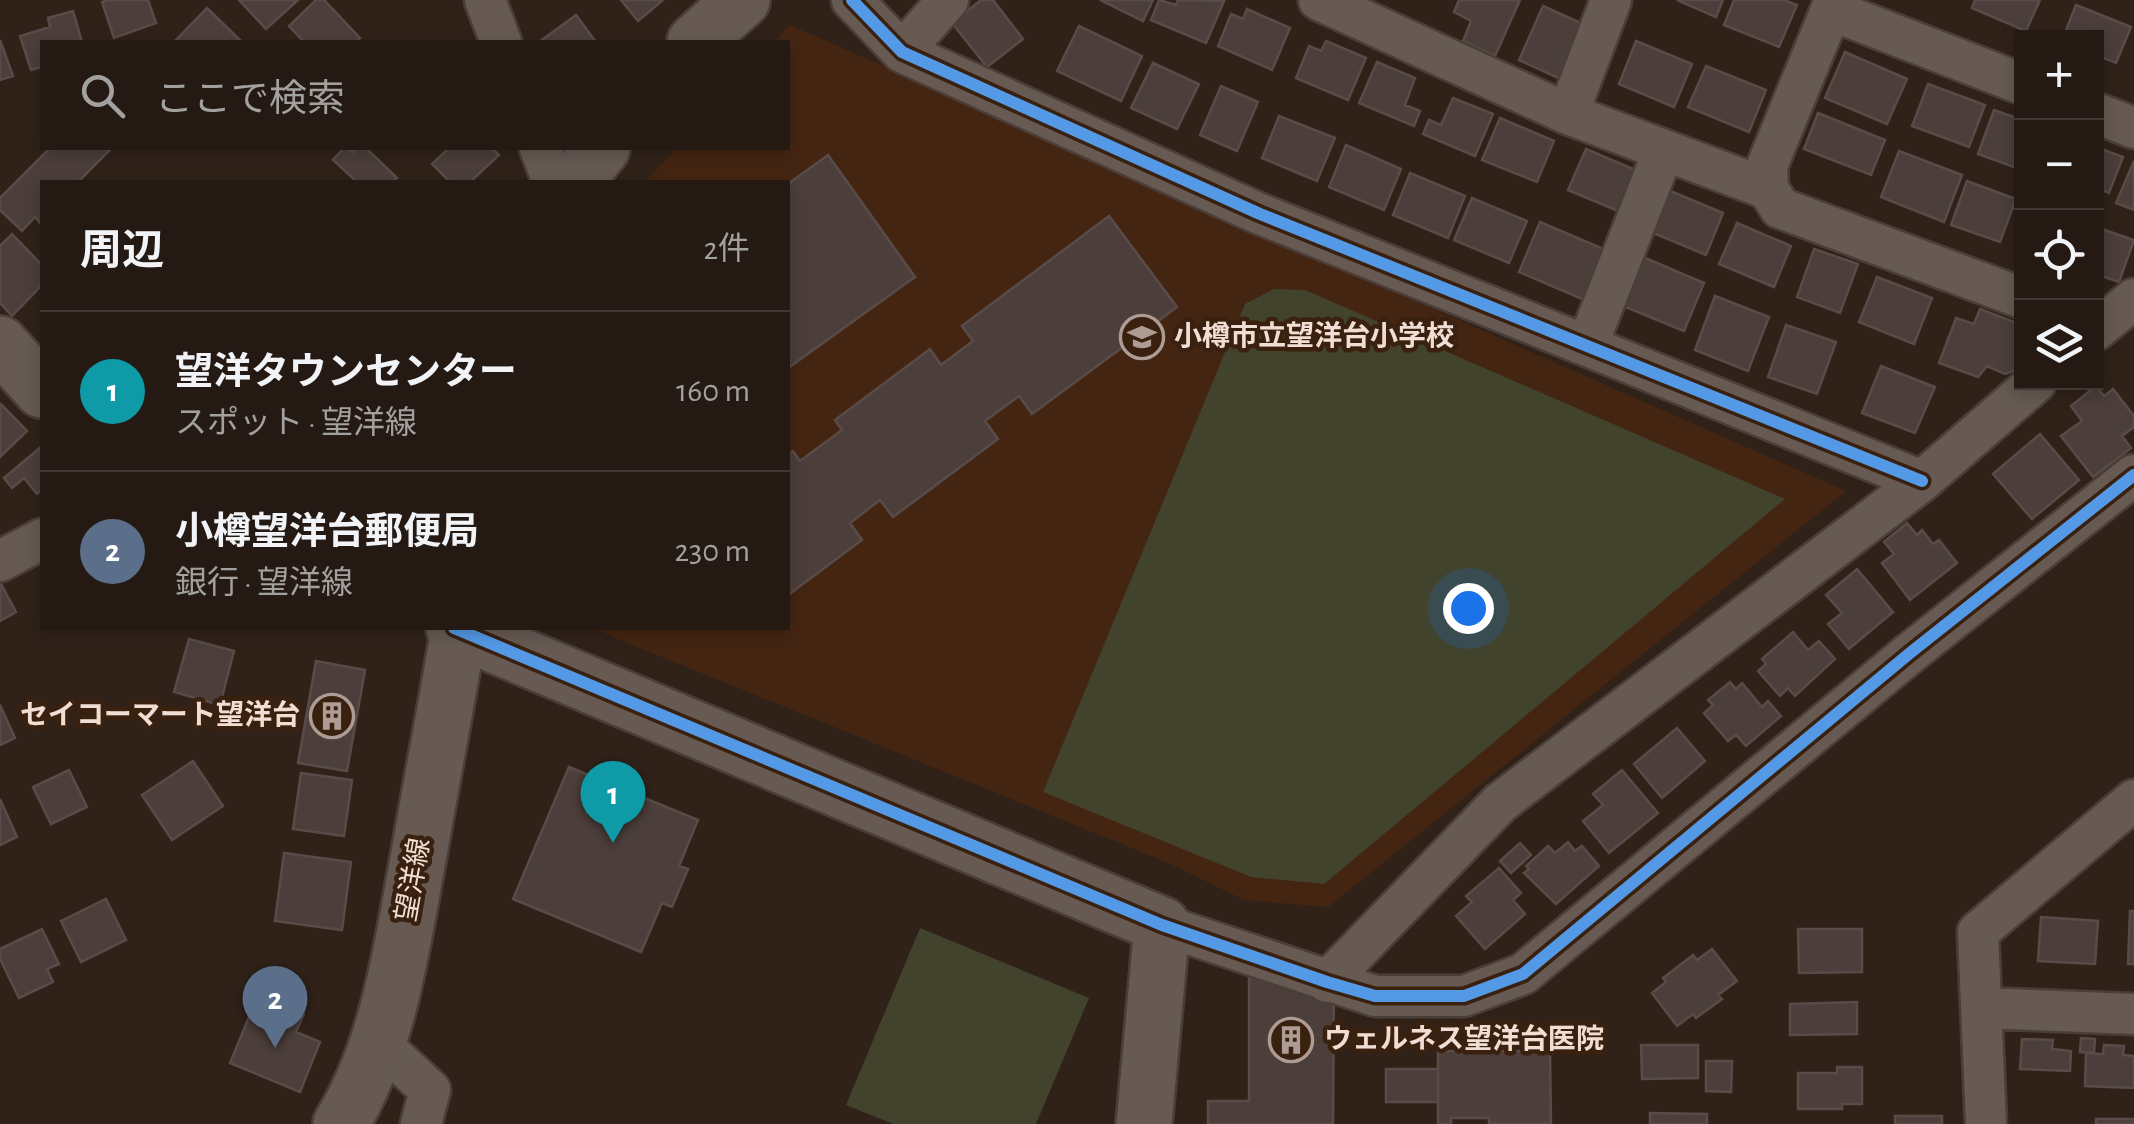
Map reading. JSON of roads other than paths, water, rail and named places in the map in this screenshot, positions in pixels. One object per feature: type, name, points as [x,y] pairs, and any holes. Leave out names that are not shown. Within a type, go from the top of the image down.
[{"type":"street","points":[[485,0],[500,40]]},
{"type":"street","points":[[697,40],[742,0]]},
{"type":"street","points":[[852,0],[902,52],[1260,214],[1922,482]]},
{"type":"street","points":[[902,52],[948,0]]},
{"type":"street","points":[[1319,0],[1568,114],[1768,189]]},
{"type":"street","points":[[1568,114],[1610,0]]},
{"type":"street","points":[[2014,81],[1832,10],[1768,166],[1768,189],[1780,208],[2014,295]]},
{"type":"street","points":[[2104,116],[2134,128]]},
{"type":"street","points":[[541,150],[552,180]]},
{"type":"street","points":[[577,180],[600,150]]},
{"type":"street","points":[[1586,346],[1664,150]]},
{"type":"street","points":[[2104,323],[2134,299]]},
{"type":"street","points":[[0,344],[40,388]]},
{"type":"street","points":[[1328,982],[1500,803],[1922,482],[2027,390]]},
{"type":"street","points":[[463,630],[1162,925],[1375,996],[1464,996],[1524,974],[1910,653],[2134,476]]},
{"type":"street","points":[[0,560],[40,540]]},
{"type":"street","name":"望洋線","points":[[340,1124],[353,1104],[378,1042],[402,948],[458,630]]},
{"type":"street","points":[[1986,1124],[1978,932],[2134,800]]},
{"type":"street","points":[[1144,1124],[1162,925]]},
{"type":"street","points":[[1983,1008],[2134,1014]]},
{"type":"street","points":[[378,1042],[430,1090],[421,1124]]},
{"type":"place","name":"小樽市立望洋台小学校","points":[[1142,337]]},
{"type":"place","name":"セイコーマート望洋台","points":[[332,716]]},
{"type":"place","name":"望洋タウンセンター","points":[[613,843]]},
{"type":"place","name":"ウェルネス望洋台医院","points":[[1291,1040]]},
{"type":"place","name":"小樽望洋台郵便局","points":[[275,1048]]}]
